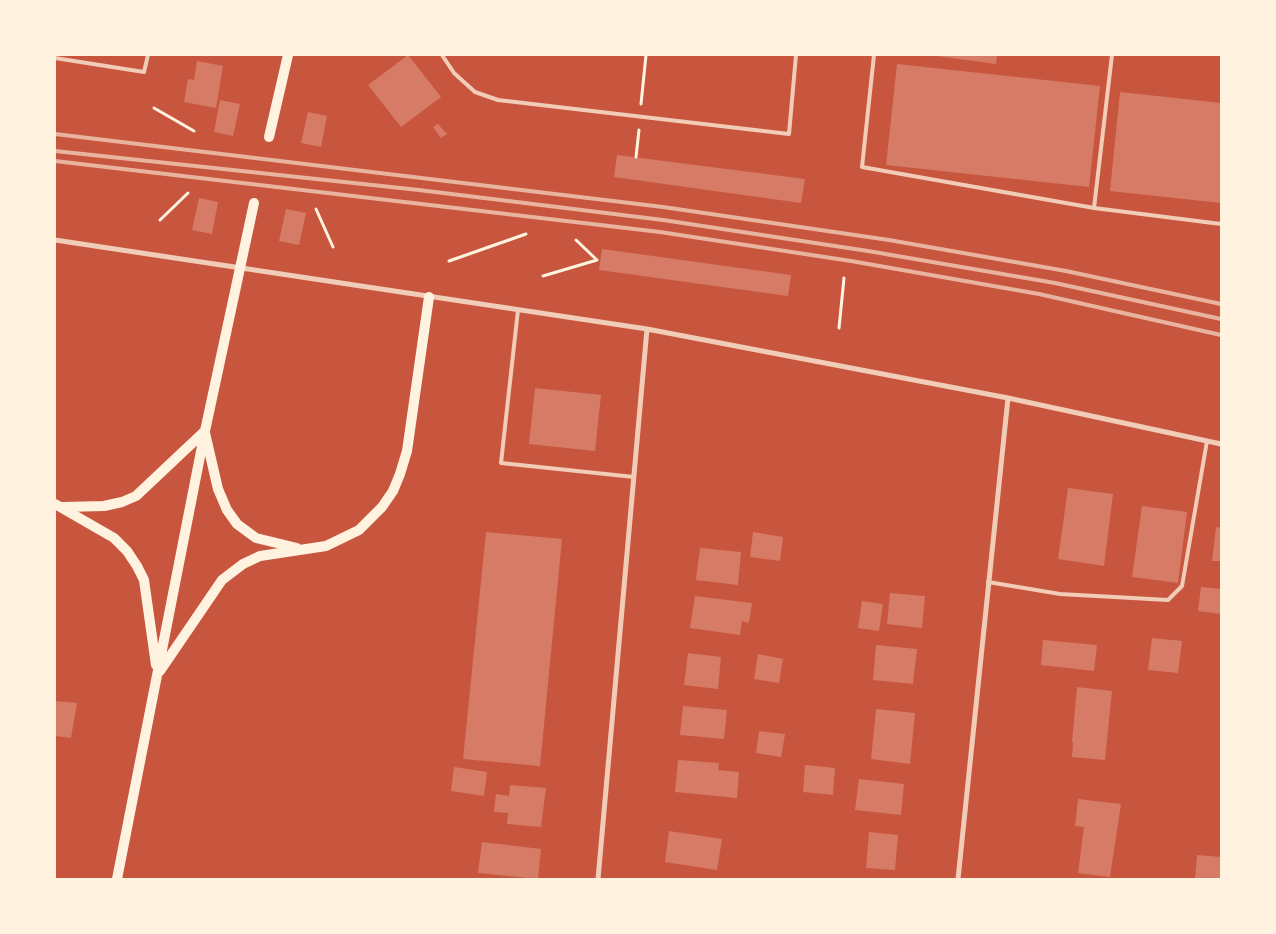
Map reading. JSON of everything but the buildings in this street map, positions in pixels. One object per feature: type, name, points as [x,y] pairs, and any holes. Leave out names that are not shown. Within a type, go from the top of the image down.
[{"type":"main road","points":[[269,137],[288,55]]},
{"type":"main road","points":[[117,879],[205,431],[254,203]]},
{"type":"main road","points":[[158,674],[222,580],[243,564],[260,556],[326,546],[359,530],[382,507],[393,491],[407,451],[429,297]]},
{"type":"main road","points":[[58,505],[104,506],[122,502],[136,496],[205,431]]},
{"type":"main road","points":[[205,431],[218,489],[227,510],[237,524],[256,538],[305,549]]},
{"type":"main road","points":[[58,505],[87,524],[104,531],[114,538],[127,551],[137,566],[144,580],[158,674]]},
{"type":"street","points":[[55,240],[647,329],[1008,398],[1221,444]]},
{"type":"street","points":[[598,879],[647,329]]},
{"type":"street","points":[[958,879],[1008,398]]},
{"type":"lane","points":[[55,58],[144,72],[148,55]]},
{"type":"lane","points":[[442,55],[454,73],[475,92],[498,100],[789,134],[796,55]]},
{"type":"lane","points":[[874,55],[862,167],[1094,208],[1221,224]]},
{"type":"lane","points":[[1094,208],[1112,55]]},
{"type":"lane","points":[[518,310],[501,464],[634,477]]},
{"type":"lane","points":[[988,582],[1060,594],[1168,600],[1182,586],[1207,441]]},
{"type":"path","points":[[154,108],[194,131]]},
{"type":"path","points":[[160,220],[188,193]]},
{"type":"path","points":[[316,209],[332,247]]},
{"type":"path","points":[[449,261],[526,234]]},
{"type":"path","points":[[543,276],[597,260],[576,240]]},
{"type":"path","points":[[839,328],[844,278]]},
{"type":"railway","points":[[55,134],[663,207],[889,240],[1066,271],[1221,304]]},
{"type":"railway","points":[[55,151],[419,190],[663,220],[868,251],[1055,283],[1221,319]]},
{"type":"railway","points":[[55,161],[660,232],[851,261],[1039,294],[1221,335]]}]
